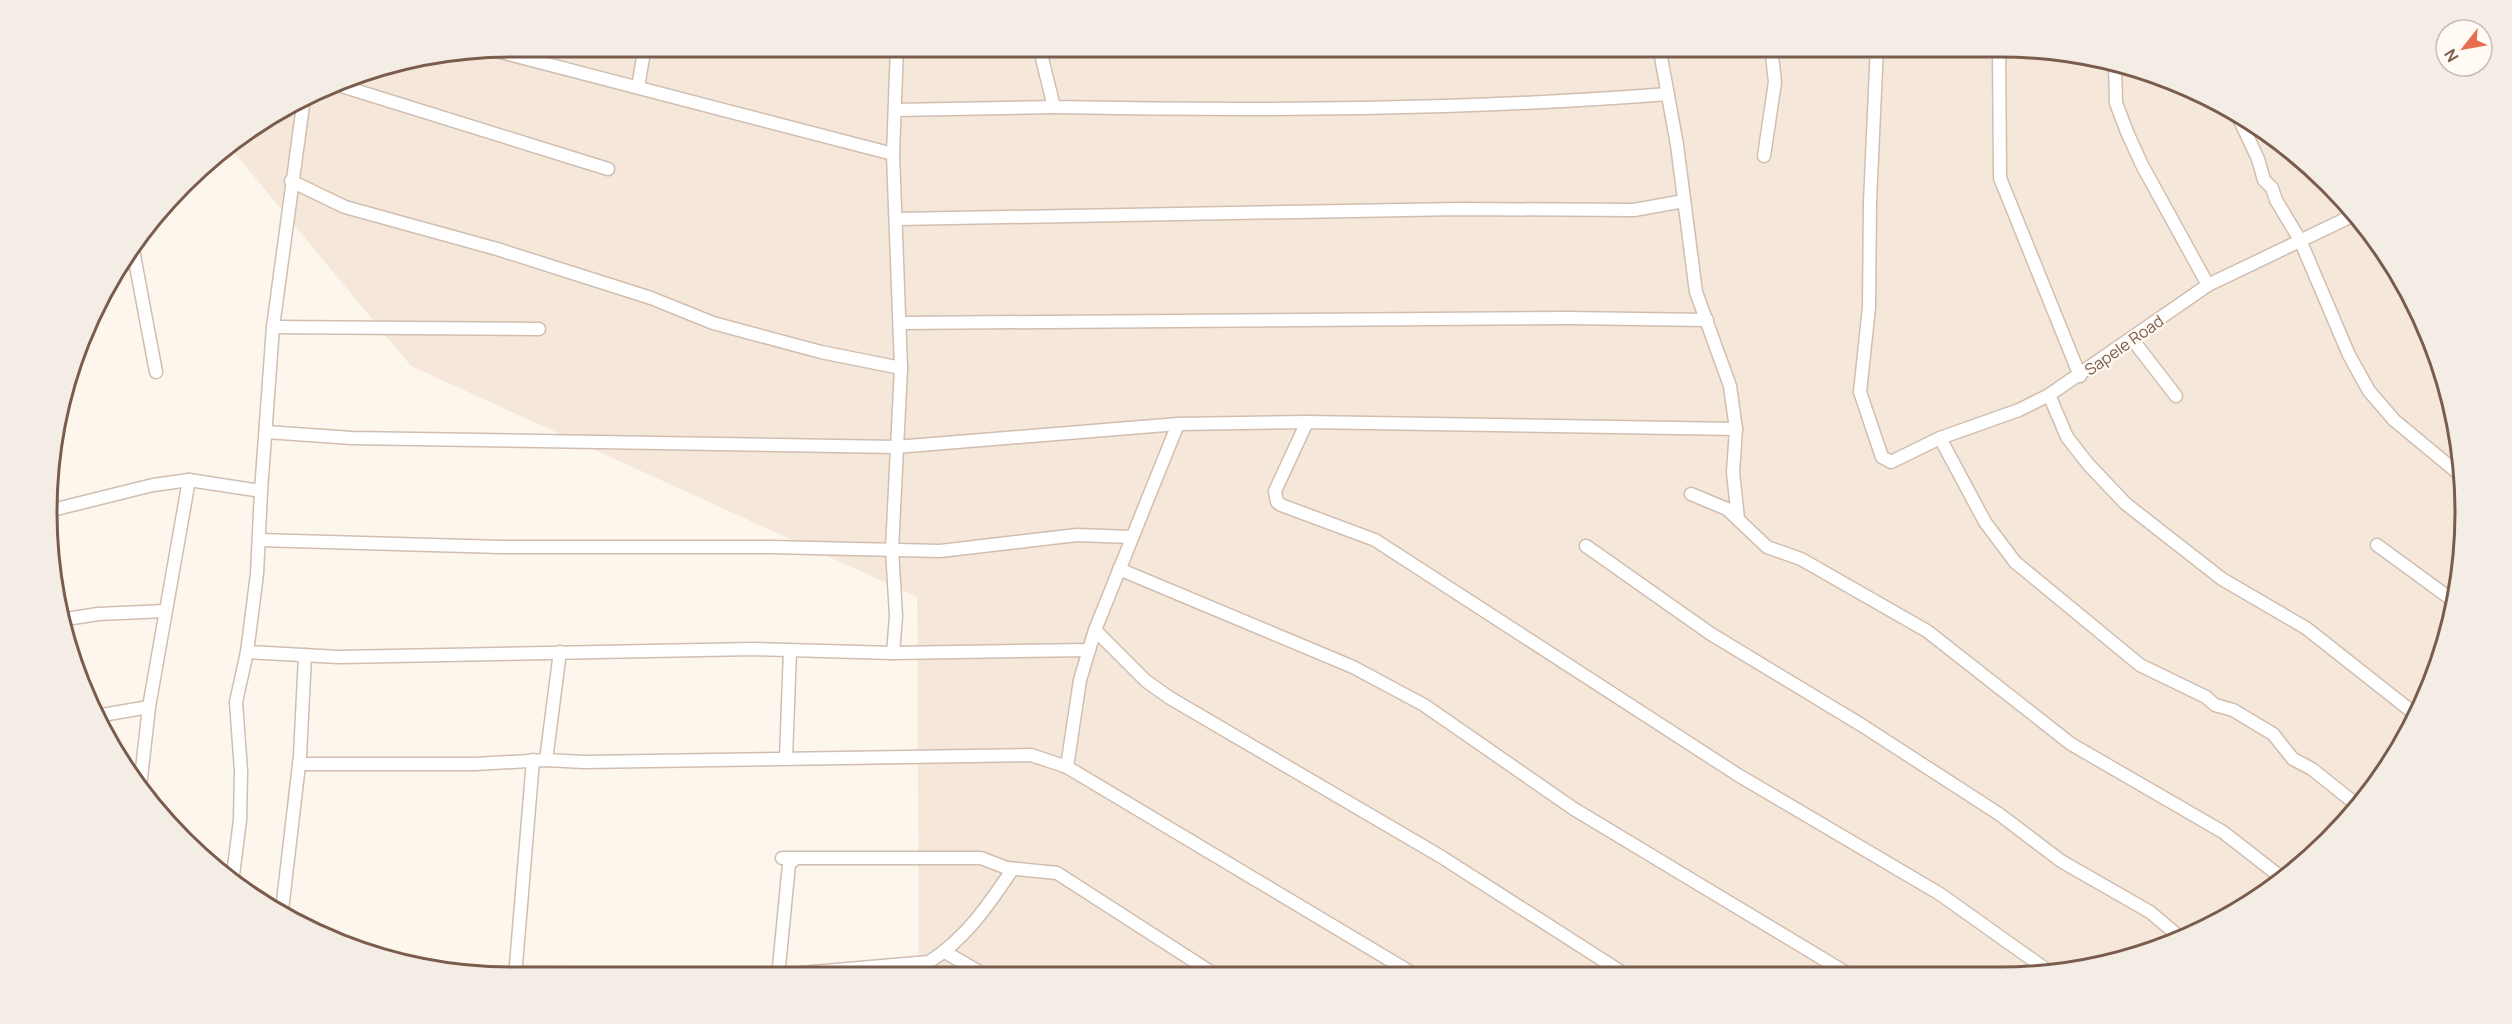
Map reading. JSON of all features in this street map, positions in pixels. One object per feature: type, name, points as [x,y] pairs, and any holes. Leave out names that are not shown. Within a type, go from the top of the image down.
[{"type":"street","points":[[520,57],[893,154]]},
{"type":"street","points":[[638,87],[643,57]]},
{"type":"street","points":[[893,653],[896,616],[892,549],[901,368],[893,154],[897,57]]},
{"type":"street","points":[[1042,57],[1054,107]]},
{"type":"street","points":[[1661,57],[1696,292],[1730,386],[1736,429],[1734,472],[1738,519]]},
{"type":"street","points":[[1764,156],[1775,82],[1772,57]]},
{"type":"street","name":"Sapele Road","points":[[1877,57],[1870,202],[1869,307],[1860,392],[1882,457],[1891,462],[1940,438],[2019,410],[2049,395],[2080,376],[2208,285],[2347,218]]},
{"type":"street","points":[[1999,57],[2000,178],[2080,376]]},
{"type":"street","points":[[2115,72],[2116,103],[2127,132],[2142,165],[2208,285]]},
{"type":"street","points":[[348,88],[608,169]]},
{"type":"street","points":[[895,110],[1054,107],[1451,106],[1668,94]]},
{"type":"street","points":[[233,872],[240,820],[241,771],[236,702],[247,652],[259,540],[273,327],[302,108]]},
{"type":"street","points":[[2243,128],[2258,159],[2264,180],[2272,188],[2276,200],[2300,240],[2349,354],[2369,391],[2411,436],[2453,469]]},
{"type":"street","points":[[291,182],[345,207],[497,249],[651,298],[713,323],[821,352],[901,368]]},
{"type":"street","points":[[897,219],[1460,209],[1634,210],[1684,201]]},
{"type":"street","points":[[135,258],[156,372]]},
{"type":"street","points":[[900,323],[1568,318],[1707,320]]},
{"type":"street","points":[[273,327],[539,329]]},
{"type":"street","points":[[2132,339],[2176,396]]},
{"type":"street","points":[[2049,395],[2067,437],[2088,464],[2126,504],[2222,579],[2306,628],[2409,710]]},
{"type":"street","points":[[266,432],[352,438],[896,447],[1178,424],[1307,422],[1736,429]]},
{"type":"street","points":[[1307,422],[1275,491],[1277,501],[1281,505],[1375,540],[1738,775],[1940,894],[2039,965]]},
{"type":"street","points":[[1067,767],[1080,680],[1095,630],[1178,424]]},
{"type":"street","points":[[1940,438],[1985,522],[2015,562],[2140,665],[2206,697],[2215,705],[2233,710],[2274,734],[2293,759],[2312,769],[2351,801]]},
{"type":"street","points":[[57,509],[153,484],[189,480],[261,491]]},
{"type":"street","points":[[141,775],[149,707],[189,480]]},
{"type":"street","points":[[1691,494],[1727,509],[1767,547],[1801,559],[1927,631],[2071,744],[2223,832],[2276,874]]},
{"type":"street","points":[[259,540],[501,547],[940,551],[1077,535],[1132,537]]},
{"type":"street","points":[[2377,545],[2447,596]]},
{"type":"street","points":[[1586,546],[1711,634],[1873,732],[1999,814],[2061,861],[2150,912],[2174,932]]},
{"type":"street","points":[[1119,569],[1353,667],[1424,705],[1574,809],[1836,967]]},
{"type":"street","points":[[70,618],[98,614],[165,611]]},
{"type":"street","points":[[1095,630],[1146,681],[1170,698],[1440,856],[1613,967]]},
{"type":"street","points":[[247,652],[339,657],[560,652],[790,650],[893,653],[1089,650]]},
{"type":"street","points":[[786,759],[790,650]]},
{"type":"street","points":[[516,967],[540,760],[560,652]]},
{"type":"street","points":[[283,905],[299,764],[305,655]]},
{"type":"street","points":[[105,715],[149,707]]},
{"type":"street","points":[[299,764],[475,764],[540,760],[584,762],[1031,755],[1067,767],[1402,967]]},
{"type":"street","points":[[782,858],[981,858],[1007,868],[1057,873],[1203,967]]},
{"type":"street","points":[[781,967],[789,864],[796,858]]},
{"type":"street","points":[[876,967],[929,962],[945,952],[976,922],[1010,873],[1007,868]]},
{"type":"street","points":[[945,952],[971,967]]},
{"type":"shaded area","points":[[512,57],[2030,58],[2089,66],[2118,73],[2146,81],[2201,104],[2228,118],[2277,151],[2322,190],[2342,212],[2361,235],[2394,285],[2408,311],[2431,366],[2446,423],[2451,453],[2454,482],[2454,542],[2446,601],[2431,658],[2394,740],[2361,789],[2322,834],[2277,873],[2253,890],[2201,920],[2146,943],[2118,951],[2059,963],[2000,967],[919,967],[917,597],[411,366],[234,152],[284,118],[311,104],[366,81],[423,66],[482,58]]}]
